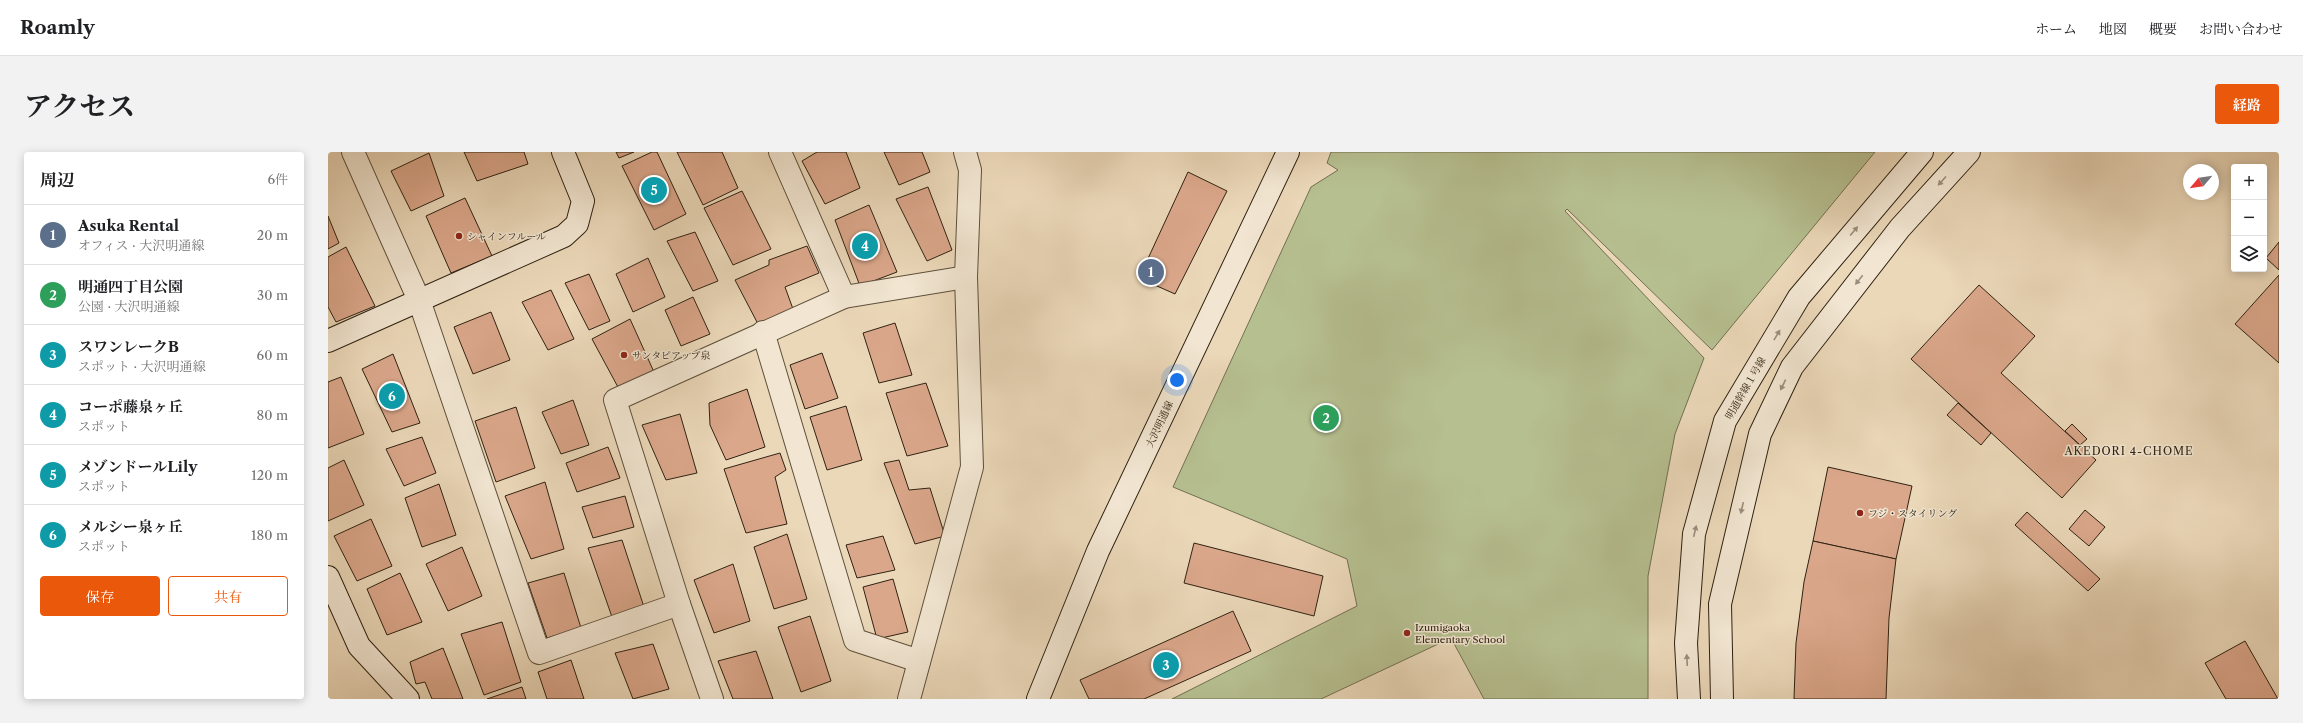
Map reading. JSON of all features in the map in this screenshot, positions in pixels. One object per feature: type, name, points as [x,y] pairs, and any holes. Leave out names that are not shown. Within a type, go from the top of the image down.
[{"type":"street","points":[[353,152],[419,300],[539,653],[679,604]]},
{"type":"street","points":[[328,341],[564,236],[578,224],[583,202],[563,152]]},
{"type":"street","points":[[780,152],[844,297]]},
{"type":"street","points":[[909,699],[972,467],[966,277],[970,170],[965,152]]},
{"type":"street","name":"大沢明通線","points":[[1038,699],[1098,551],[1288,152]]},
{"type":"street","name":"明通幹線１号線","points":[[1689,699],[1686,643],[1694,534],[1726,421],[1798,297],[1892,185],[1922,152]]},
{"type":"street","points":[[1722,699],[1720,604],[1760,434],[1792,367],[1900,228],[1969,152]]},
{"type":"street","points":[[712,699],[679,604],[615,400],[844,297],[966,277]]},
{"type":"street","points":[[764,332],[855,640],[919,661]]},
{"type":"street","points":[[328,577],[359,646],[408,699]]},
{"type":"green space","points":[[1331,152],[1875,152],[1712,350],[1567,209],[1565,211],[1704,358],[1675,434],[1648,576],[1648,699],[1484,699],[1451,638],[1321,699],[1172,699],[1357,606],[1347,559],[1173,487],[1311,187],[1338,170],[1327,163]]},
{"type":"building","points":[[464,152],[524,152],[528,164],[477,181]]},
{"type":"building","points":[[616,152],[634,152],[619,158]]},
{"type":"building","points":[[652,152],[657,152],[686,214],[654,230],[622,166]]},
{"type":"building","points":[[677,152],[722,152],[738,188],[703,205]]},
{"type":"building","points":[[817,152],[846,152],[860,188],[825,204],[802,161]]},
{"type":"building","points":[[884,152],[922,152],[930,172],[899,185]]},
{"type":"building","points":[[429,153],[444,196],[411,211],[391,171]]},
{"type":"building","points":[[1188,172],[1227,191],[1175,294],[1139,278]]},
{"type":"building","points":[[928,187],[952,250],[927,261],[896,199]]},
{"type":"building","points":[[742,191],[771,249],[733,265],[704,208]]},
{"type":"building","name":"シャインフルール","points":[[465,198],[492,256],[451,273],[426,216]]},
{"type":"building","points":[[869,205],[897,272],[860,286],[835,220]]},
{"type":"building","points":[[328,216],[339,243],[328,249]]},
{"type":"building","points":[[695,232],[718,281],[693,291],[667,241]]},
{"type":"building","points":[[2279,242],[2279,270],[2267,259],[2267,257]]},
{"type":"building","points":[[807,246],[819,273],[785,287],[793,309],[758,324],[735,280],[769,265],[769,260]]},
{"type":"building","points":[[346,247],[375,306],[336,322],[328,307],[328,257]]},
{"type":"building","points":[[648,258],[665,297],[633,312],[616,274]]},
{"type":"building","points":[[589,274],[610,321],[589,330],[565,283]]},
{"type":"building","points":[[2279,275],[2279,363],[2235,324]]},
{"type":"building","points":[[1979,285],[2035,336],[2001,373],[2096,460],[2062,498],[1911,359]]},
{"type":"building","points":[[551,290],[574,339],[548,350],[522,302]]},
{"type":"building","points":[[693,297],[710,334],[681,346],[665,310]]},
{"type":"building","points":[[491,312],[510,360],[473,374],[454,327]]},
{"type":"building","name":"サンタピアップ泉","points":[[630,319],[654,372],[619,389],[592,339]]},
{"type":"building","points":[[895,323],[912,375],[879,383],[863,333]]},
{"type":"building","points":[[822,353],[838,398],[805,409],[790,365]]},
{"type":"building","points":[[393,354],[420,423],[392,432],[362,369]]},
{"type":"building","points":[[341,377],[364,434],[328,448],[328,382]]},
{"type":"building","points":[[926,383],[948,446],[907,456],[886,393]]},
{"type":"building","points":[[747,389],[765,447],[726,460],[710,425],[709,403]]},
{"type":"building","points":[[573,400],[589,445],[561,454],[542,412]]},
{"type":"building","points":[[1958,403],[1991,433],[1981,445],[1947,415]]},
{"type":"building","points":[[846,406],[862,460],[827,470],[810,417]]},
{"type":"building","points":[[516,407],[535,468],[496,482],[475,421]]},
{"type":"building","points":[[680,414],[697,473],[666,480],[642,425]]},
{"type":"building","points":[[2072,424],[2087,439],[2080,445],[2065,431]]},
{"type":"building","points":[[422,437],[436,473],[404,486],[386,449]]},
{"type":"building","points":[[608,447],[620,478],[577,492],[566,463]]},
{"type":"building","points":[[780,453],[786,470],[775,477],[787,524],[746,533],[724,469]]},
{"type":"building","points":[[344,460],[364,505],[328,521],[328,468]]},
{"type":"building","points":[[899,460],[909,490],[930,488],[945,536],[915,544],[884,463]]},
{"type":"building","points":[[1828,467],[1912,486],[1896,559],[1813,541]]},
{"type":"building","points":[[545,482],[564,549],[531,559],[505,496]]},
{"type":"building","points":[[439,484],[456,535],[422,547],[405,498]]},
{"type":"building","points":[[625,496],[634,527],[593,538],[582,507]]},
{"type":"building","points":[[2085,510],[2105,527],[2089,546],[2069,529]]},
{"type":"building","points":[[2027,512],[2100,579],[2088,591],[2015,525]]},
{"type":"building","points":[[371,519],[392,566],[357,581],[334,536]]},
{"type":"building","points":[[787,534],[807,599],[774,609],[754,547]]},
{"type":"building","points":[[883,536],[895,570],[857,578],[846,545]]},
{"type":"building","points":[[622,540],[644,607],[612,617],[588,548]]},
{"type":"building","points":[[1813,541],[1896,559],[1889,618],[1886,699],[1794,699],[1796,643],[1804,582]]},
{"type":"building","points":[[1194,543],[1323,576],[1314,616],[1184,583]]},
{"type":"building","points":[[462,547],[482,596],[448,611],[426,564]]},
{"type":"building","points":[[733,564],[750,621],[714,633],[694,580]]},
{"type":"building","points":[[400,573],[422,622],[387,635],[367,589]]},
{"type":"building","points":[[564,573],[581,628],[547,638],[528,583]]},
{"type":"building","points":[[893,579],[908,632],[877,639],[863,587]]},
{"type":"building","points":[[1233,611],[1251,651],[1144,699],[1089,699],[1080,680]]},
{"type":"building","points":[[810,616],[831,681],[801,692],[778,627]]},
{"type":"building","points":[[502,622],[521,682],[484,695],[461,634]]},
{"type":"building","points":[[2245,641],[2278,699],[2226,699],[2205,663]]},
{"type":"building","points":[[653,644],[669,689],[633,699],[615,653]]},
{"type":"building","points":[[443,648],[463,699],[432,699],[425,682],[416,684],[410,662]]},
{"type":"building","points":[[756,651],[773,699],[733,699],[718,661]]},
{"type":"building","points":[[571,660],[584,699],[547,699],[538,672]]},
{"type":"building","points":[[522,687],[526,699],[487,699]]},
{"type":"place","name":"メゾンドールLily","points":[[654,190]]},
{"type":"place","name":"シャインフルール","points":[[459,236]]},
{"type":"place","name":"コーポ藤泉ヶ丘","points":[[865,246]]},
{"type":"place","name":"Asuka Rental","points":[[1151,272]]},
{"type":"place","name":"サンタピアップ泉","points":[[624,355]]},
{"type":"place","name":"メルシー泉ヶ丘","points":[[392,396]]},
{"type":"place","name":"明通四丁目公園","points":[[1326,418]]},
{"type":"place","name":"フジ・スタイリング","points":[[1860,513]]},
{"type":"place","name":"Izumigaoka Elementary School","points":[[1407,633]]},
{"type":"place","name":"スワンレークB","points":[[1166,665]]},
{"type":"district","name":"AKEDORI 4-CHOME","points":[[2129,451]]}]
